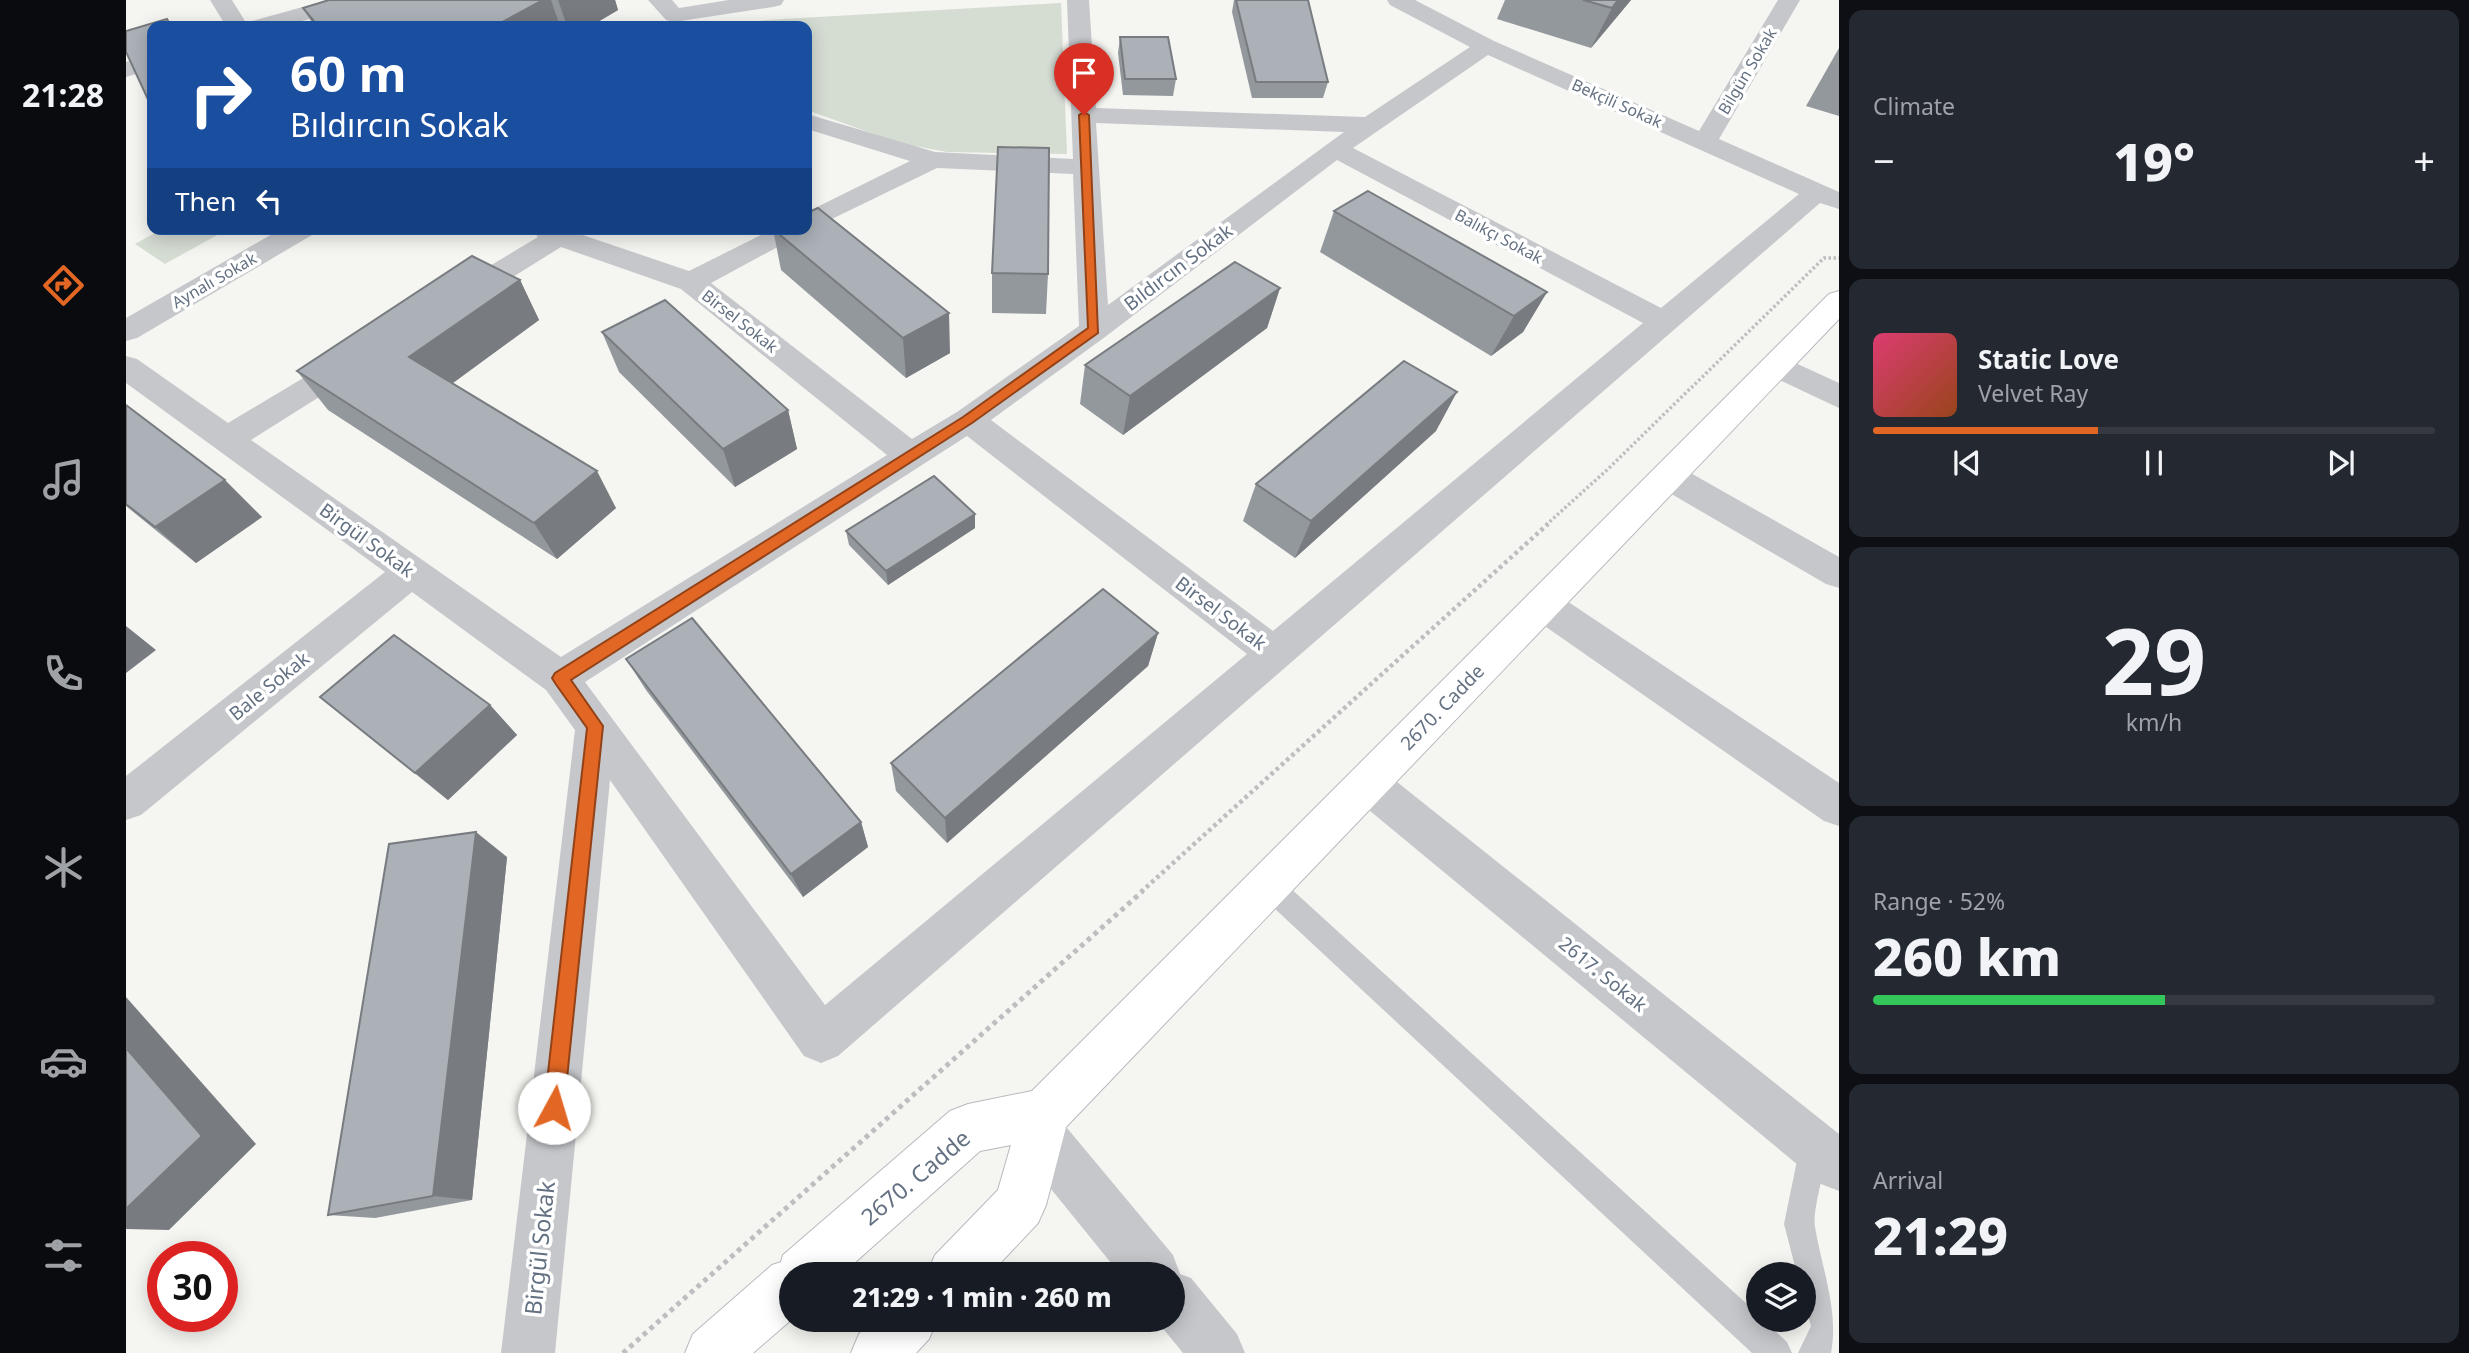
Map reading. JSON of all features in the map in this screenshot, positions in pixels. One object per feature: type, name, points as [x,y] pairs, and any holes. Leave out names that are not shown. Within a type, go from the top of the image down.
[{"type":"main road","name":"2670. Cadde","points":[[965,1262],[1020,1205],[1042,1123],[1268,885],[1839,301]]},
{"type":"main road","name":"2670. Cadde","points":[[816,1262],[968,1129],[1042,1123]]},
{"type":"main road","points":[[712,1353],[779,1294]]},
{"type":"main road","points":[[878,1353],[898,1332]]},
{"type":"street","points":[[221,0],[234,21]]},
{"type":"street","points":[[278,21],[352,0]]},
{"type":"street","points":[[662,14],[773,0]]},
{"type":"street","points":[[1078,0],[1094,330]]},
{"type":"street","name":"Bekçili Sokak","points":[[1398,0],[1486,46],[1828,196]]},
{"type":"street","name":"Bilgün Sokak","points":[[1705,142],[1788,0]]},
{"type":"street","name":"Bıldırcın Sokak","points":[[560,678],[968,420],[1094,330],[1335,149],[1486,46]]},
{"type":"street","points":[[126,70],[147,63]]},
{"type":"street","points":[[1084,115],[1369,125]]},
{"type":"street","points":[[812,123],[933,160],[1086,167]]},
{"type":"street","name":"Balıkçı Sokak","points":[[1335,149],[1664,322]]},
{"type":"street","points":[[812,220],[933,160]]},
{"type":"street","points":[[1275,654],[1664,322],[1828,196]]},
{"type":"street","name":"Aynalı Sokak","points":[[126,331],[292,235]]},
{"type":"street","points":[[439,309],[549,235]]},
{"type":"street","name":"Birsel Sokak","points":[[558,235],[691,282],[911,456]]},
{"type":"street","points":[[691,282],[783,235]]},
{"type":"street","points":[[227,439],[380,345]]},
{"type":"street","points":[[1776,365],[1839,397]]},
{"type":"street","name":"Birgül Sokak","points":[[126,367],[560,678],[821,1039],[1275,654]]},
{"type":"street","name":"Birsel Sokak","points":[[968,420],[1275,654]]},
{"type":"street","points":[[1668,475],[1839,574]]},
{"type":"street","name":"Bale Sokak","points":[[126,801],[412,572]]},
{"type":"street","points":[[1542,604],[1839,807]]},
{"type":"street","name":"Birgül Sokak","points":[[528,1353],[595,726]]},
{"type":"street","name":"2617. Sokak","points":[[1367,783],[1827,1156]]},
{"type":"street","points":[[1042,1123],[1145,1262]]},
{"type":"street","points":[[1185,1312],[1219,1353]]},
{"type":"lane","points":[[1268,885],[1776,1353]]},
{"type":"lane","points":[[1814,1353],[1827,1327],[1799,1224],[1827,1156]]},
{"type":"path","points":[[624,1353],[1024,999],[1597,478],[1824,258],[1839,258]]},
{"type":"shaded area","points":[[1061,3],[1067,154],[947,152],[899,143],[812,112],[812,21],[760,21]]},
{"type":"shaded area","points":[[151,235],[217,235],[165,264],[135,244]]},
{"type":"building","points":[[329,0],[543,0],[504,21],[314,21],[303,8]]},
{"type":"building","points":[[1236,0],[1308,0],[1328,82],[1256,82]]},
{"type":"building","points":[[1583,0],[1618,0],[1612,8]]},
{"type":"building","points":[[147,25],[147,97],[126,52],[126,31]]},
{"type":"building","points":[[1120,37],[1168,37],[1176,79],[1125,79]]},
{"type":"building","points":[[998,147],[1049,148],[1048,274],[992,273]]},
{"type":"building","points":[[1368,191],[1547,292],[1514,316],[1334,211]]},
{"type":"building","points":[[818,208],[949,313],[903,338],[780,235],[812,235],[812,211]]},
{"type":"building","points":[[472,256],[520,280],[409,357],[597,471],[534,523],[297,371]]},
{"type":"building","points":[[1235,262],[1280,288],[1130,396],[1085,365]]},
{"type":"building","points":[[665,300],[788,410],[723,449],[602,332]]},
{"type":"building","points":[[1404,361],[1457,392],[1311,521],[1256,484]]},
{"type":"building","points":[[126,405],[225,480],[155,527],[126,504]]},
{"type":"building","points":[[934,476],[975,514],[886,571],[846,531]]},
{"type":"building","points":[[1103,589],[1158,633],[945,818],[891,763]]},
{"type":"building","points":[[692,618],[861,822],[791,874],[626,659]]},
{"type":"building","points":[[394,635],[490,705],[415,773],[320,697]]},
{"type":"building","points":[[476,832],[433,1196],[328,1215],[389,844]]},
{"type":"building","points":[[126,1048],[202,1136],[126,1209]]},
{"type":"route","points":[[554,1108],[595,726],[560,678],[968,420],[1094,330],[1084,115]]}]
